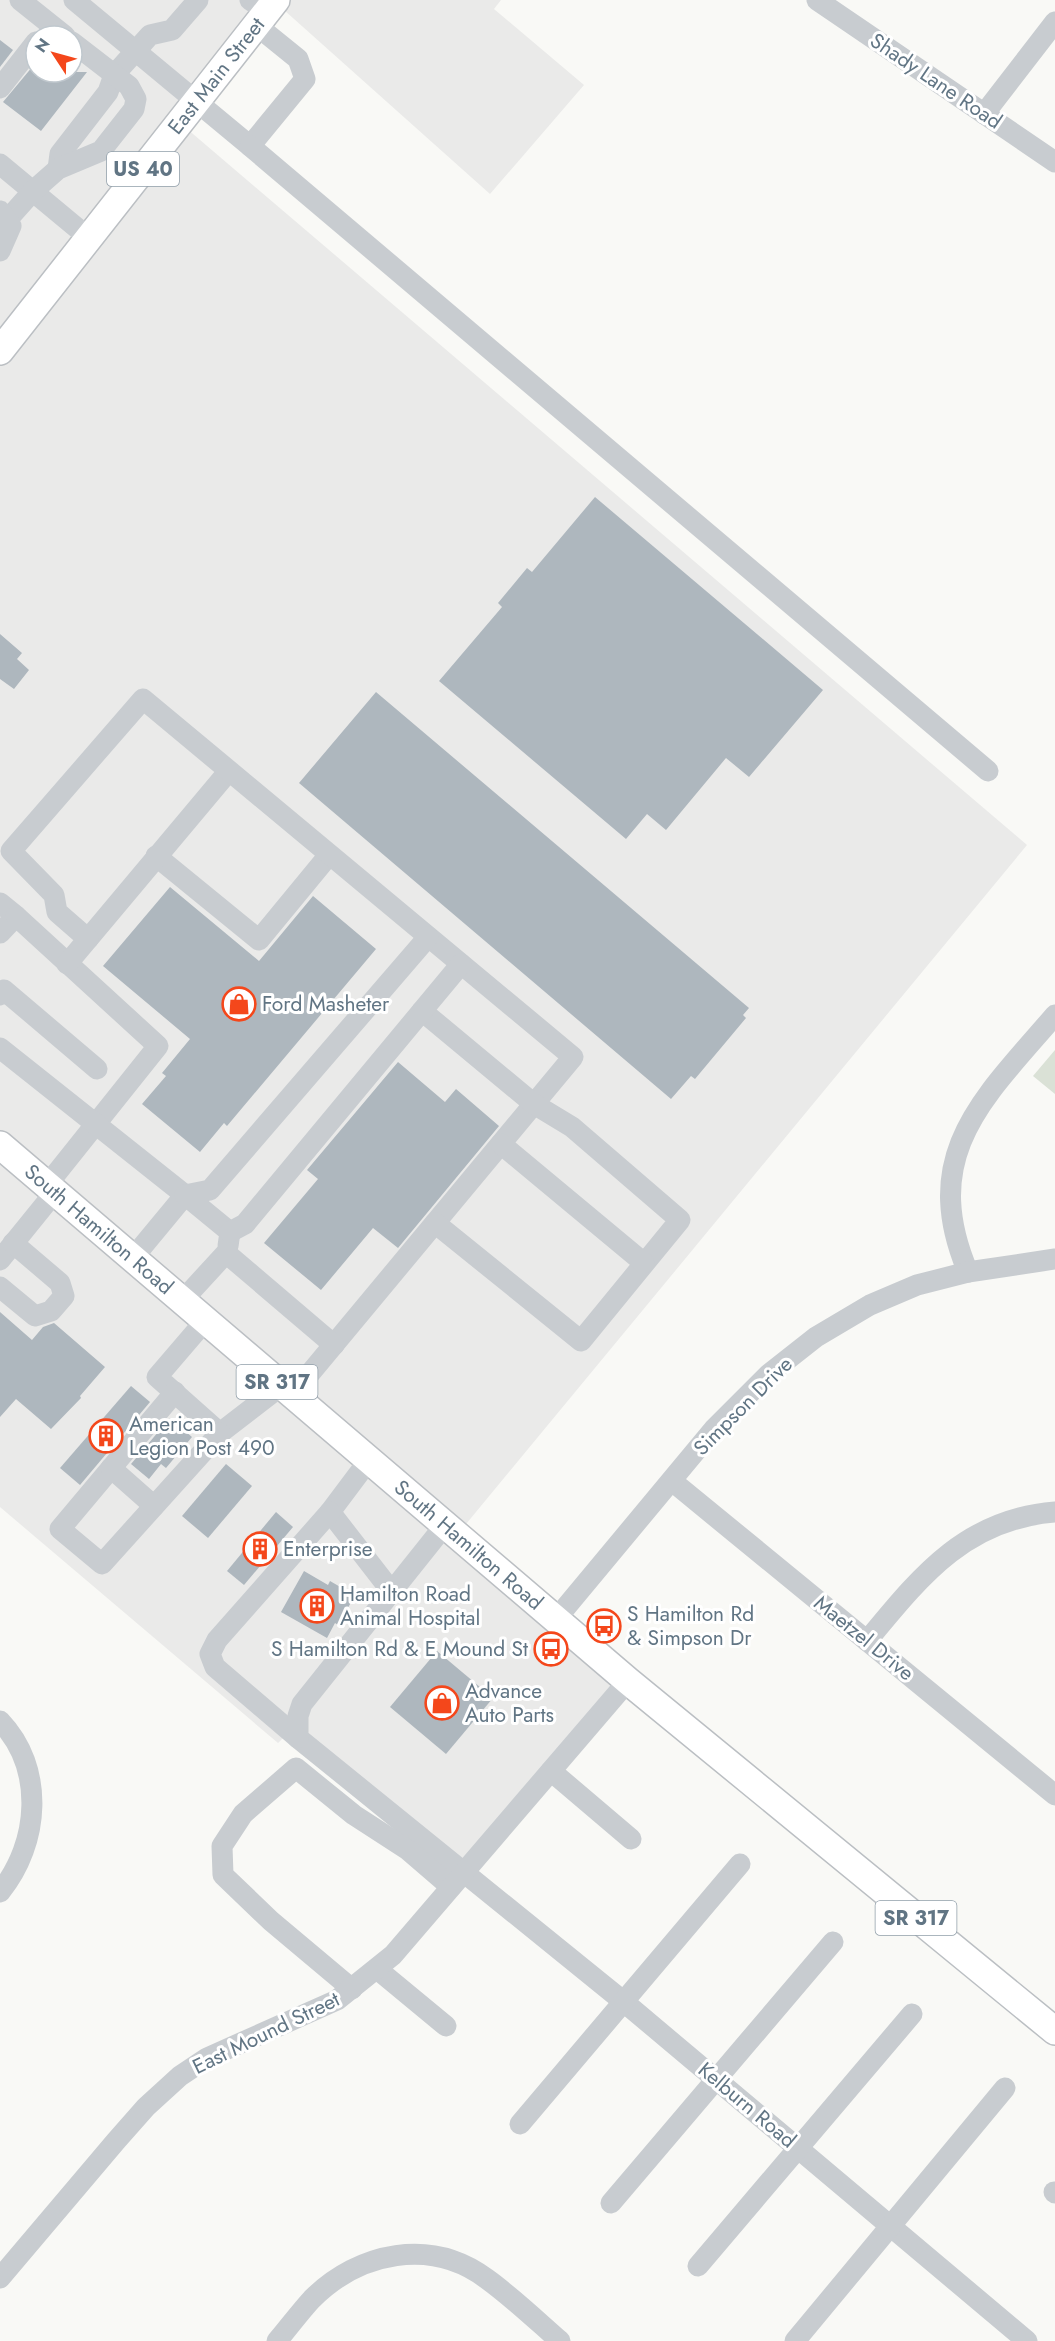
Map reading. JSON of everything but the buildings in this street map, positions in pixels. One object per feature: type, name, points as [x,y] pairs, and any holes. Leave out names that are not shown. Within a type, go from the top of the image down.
[{"type":"main road","name":"East Main Street","points":[[0,351],[197,100],[262,9]]},
{"type":"main road","name":"South Hamilton Road","points":[[1,1147],[628,1682],[1055,2031]]},
{"type":"street","points":[[20,0],[44,24]]},
{"type":"street","points":[[74,0],[197,100],[988,771]]},
{"type":"street","points":[[58,169],[60,154],[108,92],[114,75],[150,35],[172,30],[198,0]]},
{"type":"street","name":"Shady Lane Road","points":[[818,0],[1055,162]]},
{"type":"street","points":[[250,146],[305,79],[298,59],[262,9]]},
{"type":"street","points":[[984,114],[1055,22]]},
{"type":"street","points":[[0,251],[11,226],[4,215],[58,169],[101,151],[134,109],[134,93],[84,51]]},
{"type":"street","points":[[0,88],[24,57]]},
{"type":"street","points":[[0,164],[89,238]]},
{"type":"street","points":[[88,939],[57,912],[54,895],[11,851],[144,699],[228,772],[573,1056],[334,1345],[287,1390],[220,1433],[102,1563],[60,1529],[175,1392]]},
{"type":"street","points":[[67,963],[228,772]]},
{"type":"street","points":[[156,856],[259,940],[329,855]]},
{"type":"street","points":[[0,933],[8,910],[158,1046],[95,1125],[0,1260]]},
{"type":"street","points":[[132,1259],[185,1195],[210,1190],[428,937]]},
{"type":"street","points":[[230,1232],[245,1224],[461,964]]},
{"type":"street","points":[[0,995],[4,990],[97,1068]]},
{"type":"street","points":[[422,1011],[534,1104],[572,1127],[680,1220],[581,1341],[435,1223]]},
{"type":"street","points":[[968,1272],[958,1248],[951,1215],[955,1155],[972,1115],[1055,1015]]},
{"type":"street","points":[[0,1048],[230,1232]]},
{"type":"street","points":[[501,1144],[644,1263]]},
{"type":"street","points":[[182,1300],[226,1253],[230,1232]]},
{"type":"street","points":[[0,1287],[35,1316],[51,1311],[64,1296],[60,1283],[14,1243]]},
{"type":"street","points":[[226,1253],[334,1345]]},
{"type":"street","name":"Simpson Drive","points":[[555,1619],[714,1429],[769,1374],[816,1337],[870,1305],[917,1285],[968,1272],[1055,1259]]},
{"type":"street","points":[[206,1321],[157,1377],[220,1433]]},
{"type":"street","points":[[369,1460],[330,1512],[392,1592]]},
{"type":"street","points":[[111,1468],[154,1506]]},
{"type":"street","name":"Maetzel Drive","points":[[672,1481],[1055,1795]]},
{"type":"street","name":"Kelburn Road","points":[[330,1512],[211,1647],[211,1660],[215,1667],[298,1738],[624,2002],[1027,2341]]},
{"type":"street","points":[[867,1641],[915,1582],[938,1560],[966,1540],[1035,1514],[1055,1512]]},
{"type":"street","points":[[298,1738],[298,1716],[302,1704],[445,1525]]},
{"type":"street","name":"East Mound Street","points":[[0,2278],[123,2133],[180,2076],[207,2058],[294,2021],[352,1989],[377,1969],[412,1934],[628,1682]]},
{"type":"street","points":[[0,1721],[19,1747],[33,1793],[27,1844],[0,1892]]},
{"type":"street","points":[[352,1989],[271,1921],[223,1875],[222,1846],[243,1814],[296,1768],[354,1815],[408,1850],[451,1887]]},
{"type":"street","points":[[551,1771],[631,1839]]},
{"type":"street","points":[[520,2124],[740,1864]]},
{"type":"street","points":[[611,2203],[833,1942]]},
{"type":"street","points":[[377,1969],[446,2026]]},
{"type":"street","points":[[698,2266],[912,2014]]},
{"type":"street","points":[[795,2341],[1005,2088]]},
{"type":"street","points":[[277,2341],[312,2299],[331,2283],[351,2269],[398,2254],[433,2255],[465,2266],[486,2278],[560,2341]]},
{"type":"shaded area","points":[[0,0],[501,0],[494,9],[584,85],[490,194],[275,2],[179,122],[1027,845],[457,1535],[627,1681],[457,1880],[285,1736],[278,1743],[0,1507]]},
{"type":"shaded area","points":[[1055,1050],[1055,1094],[1033,1076]]},
{"type":"place","name":"Ford Masheter","points":[[239,1004]]},
{"type":"place","name":"American Legion Post 490","points":[[106,1436]]},
{"type":"place","name":"Enterprise","points":[[260,1549]]},
{"type":"place","name":"Hamilton Road Animal Hospital","points":[[317,1606]]},
{"type":"place","name":"S Hamilton Rd & Simpson Dr","points":[[604,1626]]},
{"type":"place","name":"S Hamilton Rd & E Mound St","points":[[551,1649]]},
{"type":"place","name":"Advance Auto Parts","points":[[442,1703]]}]
